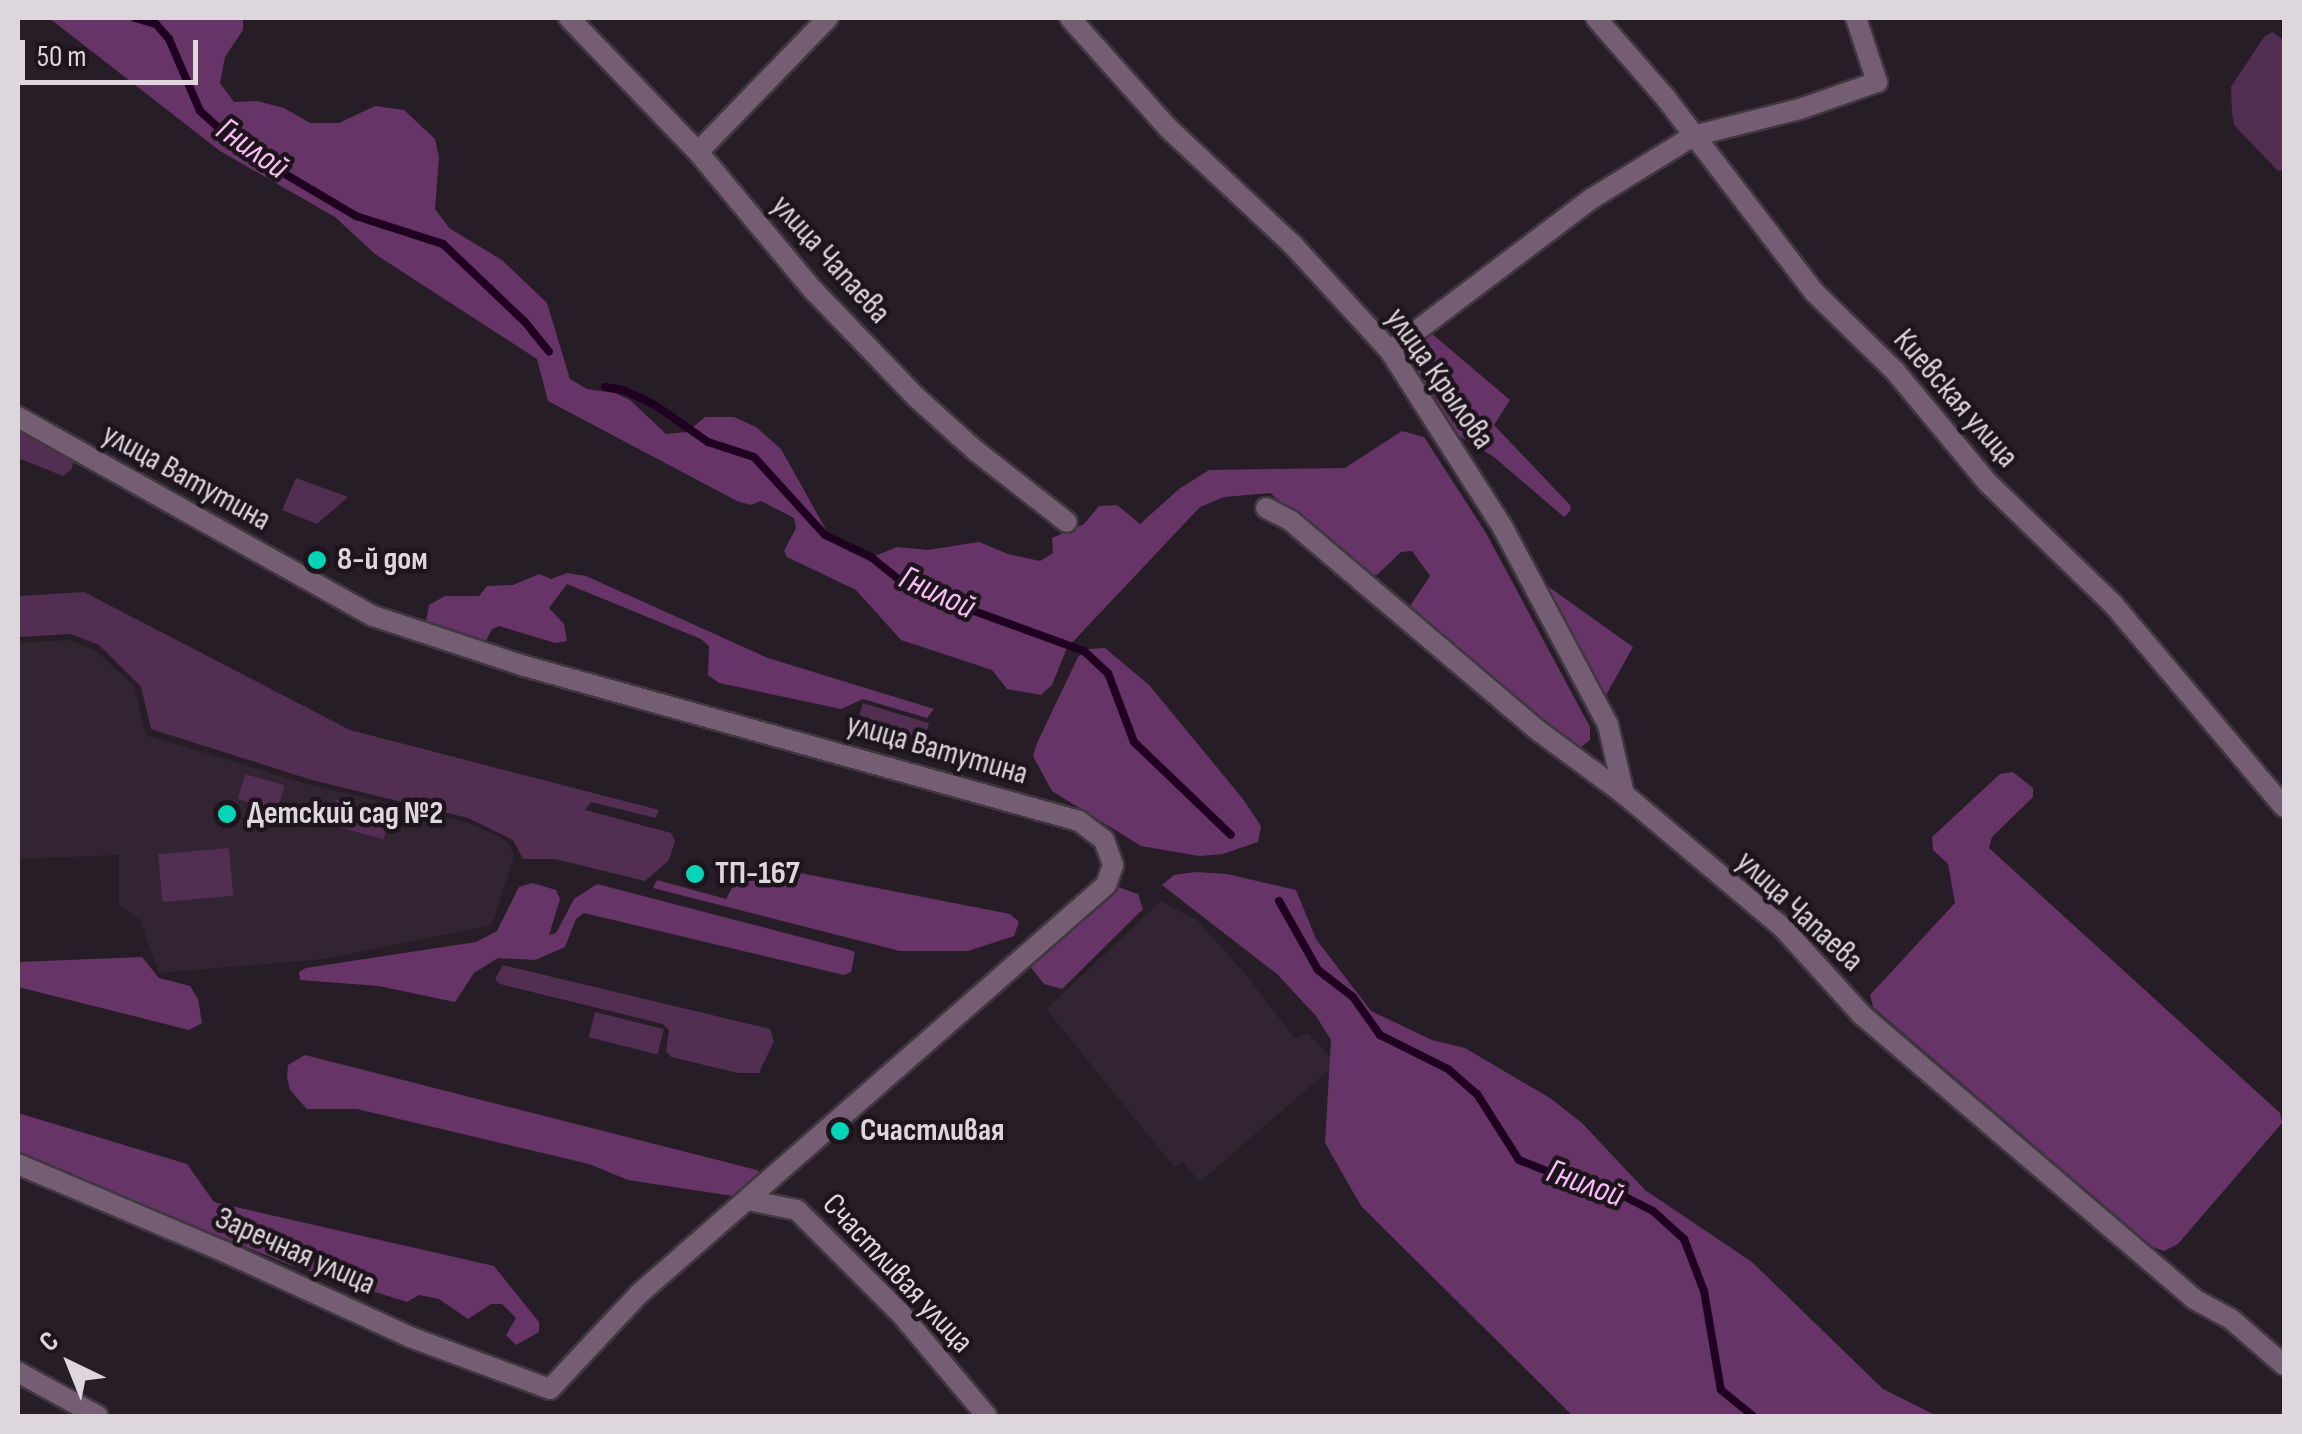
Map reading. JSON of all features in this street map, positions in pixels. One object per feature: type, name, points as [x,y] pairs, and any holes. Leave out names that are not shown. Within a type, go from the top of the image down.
[{"type":"street","name":"улица Чапаева","points":[[568,18],[698,152],[814,290],[916,397],[976,452],[1067,522]]},
{"type":"street","points":[[698,152],[828,18]]},
{"type":"street","name":"улица Крылова","points":[[1070,18],[1168,128],[1292,244],[1390,351],[1502,528],[1608,726],[1624,794]]},
{"type":"street","name":"Киевская улица","points":[[1596,18],[1814,292],[1895,371],[2017,514],[2113,604],[2284,807]]},
{"type":"street","points":[[1390,351],[1591,199],[1693,136],[1800,110],[1877,82],[1856,18]]},
{"type":"street","name":"улица Ватутина","points":[[18,418],[374,616],[521,665],[912,777],[1064,816],[1094,829],[1104,840],[1113,864],[1106,885],[639,1294],[550,1389]]},
{"type":"street","name":"улица Чапаева","points":[[1266,508],[1292,521],[1540,732],[1624,794],[1782,928],[1862,1015],[2194,1299],[2231,1319],[2284,1366]]},
{"type":"street","name":"Заречная улица","points":[[18,1164],[225,1252],[410,1337],[550,1389]]},
{"type":"street","name":"Счастливая улица","points":[[748,1200],[797,1210],[901,1314],[987,1416]]},
{"type":"street","points":[[18,1372],[98,1416]]},
{"type":"shaded area","points":[[49,18],[243,18],[243,30],[225,57],[220,83],[234,102],[257,101],[284,108],[310,123],[339,123],[375,106],[404,110],[435,139],[439,157],[435,209],[449,228],[502,260],[547,303],[570,379],[587,389],[615,393],[630,400],[666,434],[687,432],[705,417],[734,417],[756,427],[781,449],[829,535],[850,552],[872,557],[897,547],[928,550],[979,542],[1040,561],[1053,553],[1052,538],[1084,524],[1099,506],[1117,505],[1140,524],[1179,489],[1209,470],[1345,468],[1402,431],[1424,437],[1486,533],[1590,727],[1590,740],[1576,751],[1414,613],[1410,606],[1430,576],[1412,551],[1401,552],[1377,575],[1369,574],[1270,493],[1224,497],[1200,507],[1067,648],[1052,685],[1041,695],[1007,689],[992,670],[901,640],[856,590],[787,557],[784,551],[796,528],[794,518],[761,501],[751,505],[737,501],[548,401],[537,359],[375,254],[335,217],[220,151]]},
{"type":"shaded area","points":[[2272,32],[2284,40],[2284,171],[2277,170],[2234,125],[2232,113],[2231,87],[2264,37]]},
{"type":"shaded area","points":[[1431,333],[1510,400],[1494,425],[1570,505],[1571,510],[1564,517],[1494,457],[1454,433],[1403,353],[1422,334]]},
{"type":"shaded area","points":[[18,427],[65,455],[73,462],[72,469],[63,476],[18,458]]},
{"type":"shaded area","points":[[296,478],[348,497],[317,524],[282,510]]},
{"type":"shaded area","points":[[567,573],[586,576],[768,658],[934,709],[927,718],[863,699],[841,709],[719,683],[708,675],[709,646],[701,639],[567,584],[549,608],[564,624],[567,641],[555,643],[499,626],[492,629],[485,643],[425,626],[429,605],[445,596],[479,596],[487,586],[513,585],[539,574],[551,579]]},
{"type":"shaded area","points":[[1546,585],[1633,647],[1606,695],[1598,696],[1542,588]]},
{"type":"shaded area","points":[[84,592],[350,730],[659,810],[656,818],[591,802],[585,810],[671,833],[675,841],[669,860],[645,881],[555,859],[523,859],[513,840],[468,818],[312,780],[151,729],[141,687],[99,645],[71,634],[18,637],[18,596]]},
{"type":"shaded area","name":"Детский сад №2","points":[[69,640],[95,650],[134,686],[146,735],[311,785],[466,822],[497,835],[510,845],[514,856],[492,925],[324,959],[159,973],[140,920],[119,905],[119,855],[18,859],[18,643]]},
{"type":"shaded area","points":[[1105,648],[1149,685],[1243,799],[1261,826],[1258,842],[1223,854],[1199,856],[1141,846],[1052,791],[1033,756],[1037,743],[1078,657],[1089,649]]},
{"type":"shaded area","points":[[863,703],[929,723],[919,756],[853,736]]},
{"type":"shaded area","points":[[2013,772],[2033,788],[2033,797],[1992,837],[1989,848],[2280,1113],[2282,1123],[2178,1244],[2164,1251],[2153,1247],[1873,1007],[1870,995],[1955,903],[1948,864],[1933,850],[1932,837],[2000,774]]},
{"type":"shaded area","points":[[245,774],[284,785],[277,810],[238,799]]},
{"type":"shaded area","points":[[336,799],[391,815],[384,840],[329,824]]},
{"type":"shaded area","points":[[229,848],[233,896],[162,902],[158,854]]},
{"type":"shaded area","points":[[785,870],[1010,914],[1019,922],[1014,936],[968,951],[900,951],[653,888],[657,880],[726,899],[733,886]]},
{"type":"shaded area","points":[[1227,874],[1296,890],[1316,939],[1371,1011],[1432,1040],[1465,1048],[1550,1098],[1582,1123],[1645,1190],[1752,1262],[1883,1389],[1937,1416],[1573,1416],[1361,1206],[1325,1143],[1331,1040],[1316,1016],[1277,974],[1162,885],[1174,875]]},
{"type":"shaded area","points":[[532,883],[556,890],[560,899],[549,935],[556,933],[574,899],[597,884],[850,950],[855,952],[851,972],[844,975],[584,913],[576,919],[565,947],[535,960],[498,958],[474,973],[455,1002],[379,986],[300,980],[299,972],[306,968],[476,942],[497,931],[519,887]]},
{"type":"shaded area","points":[[1115,886],[1138,894],[1143,909],[1062,989],[1044,984],[1029,965]]},
{"type":"shaded area","points":[[1161,901],[1197,920],[1247,976],[1294,1038],[1308,1033],[1336,1064],[1200,1182],[1182,1161],[1174,1167],[1046,1009]]},
{"type":"shaded area","points":[[142,957],[159,978],[190,986],[198,999],[202,1023],[189,1030],[18,987],[18,962]]},
{"type":"shaded area","points":[[503,965],[770,1029],[774,1041],[759,1073],[738,1073],[671,1057],[666,1051],[669,1030],[663,1024],[500,984],[495,979]]},
{"type":"shaded area","points":[[595,1012],[664,1029],[658,1054],[589,1037]]},
{"type":"shaded area","points":[[305,1055],[757,1170],[763,1175],[739,1197],[628,1180],[589,1164],[357,1109],[307,1109],[290,1090],[287,1078],[288,1065]]},
{"type":"shaded area","points":[[18,1113],[187,1164],[214,1202],[494,1266],[539,1322],[539,1332],[516,1345],[506,1335],[516,1318],[502,1304],[491,1304],[468,1319],[439,1299],[419,1295],[407,1302],[290,1265],[18,1154]]},
{"type":"waterway","name":"Гнилой","points":[[135,18],[156,24],[169,39],[200,111],[241,148],[356,216],[443,244],[525,322],[549,352]]},
{"type":"waterway","name":"Гнилой","points":[[605,387],[624,390],[655,405],[708,442],[754,457],[825,535],[871,557],[908,587],[1084,651],[1108,673],[1134,742],[1231,835]]},
{"type":"waterway","name":"Гнилой","points":[[1279,901],[1318,970],[1353,997],[1380,1035],[1448,1069],[1477,1094],[1519,1160],[1562,1177],[1604,1186],[1653,1211],[1684,1239],[1704,1291],[1721,1390],[1753,1416]]},
{"type":"place","name":"8-й дом","points":[[317,560]]},
{"type":"place","name":"Детский сад №2","points":[[227,814]]},
{"type":"place","name":"ТП-167","points":[[695,874]]},
{"type":"place","name":"Счастливая","points":[[840,1131]]}]
